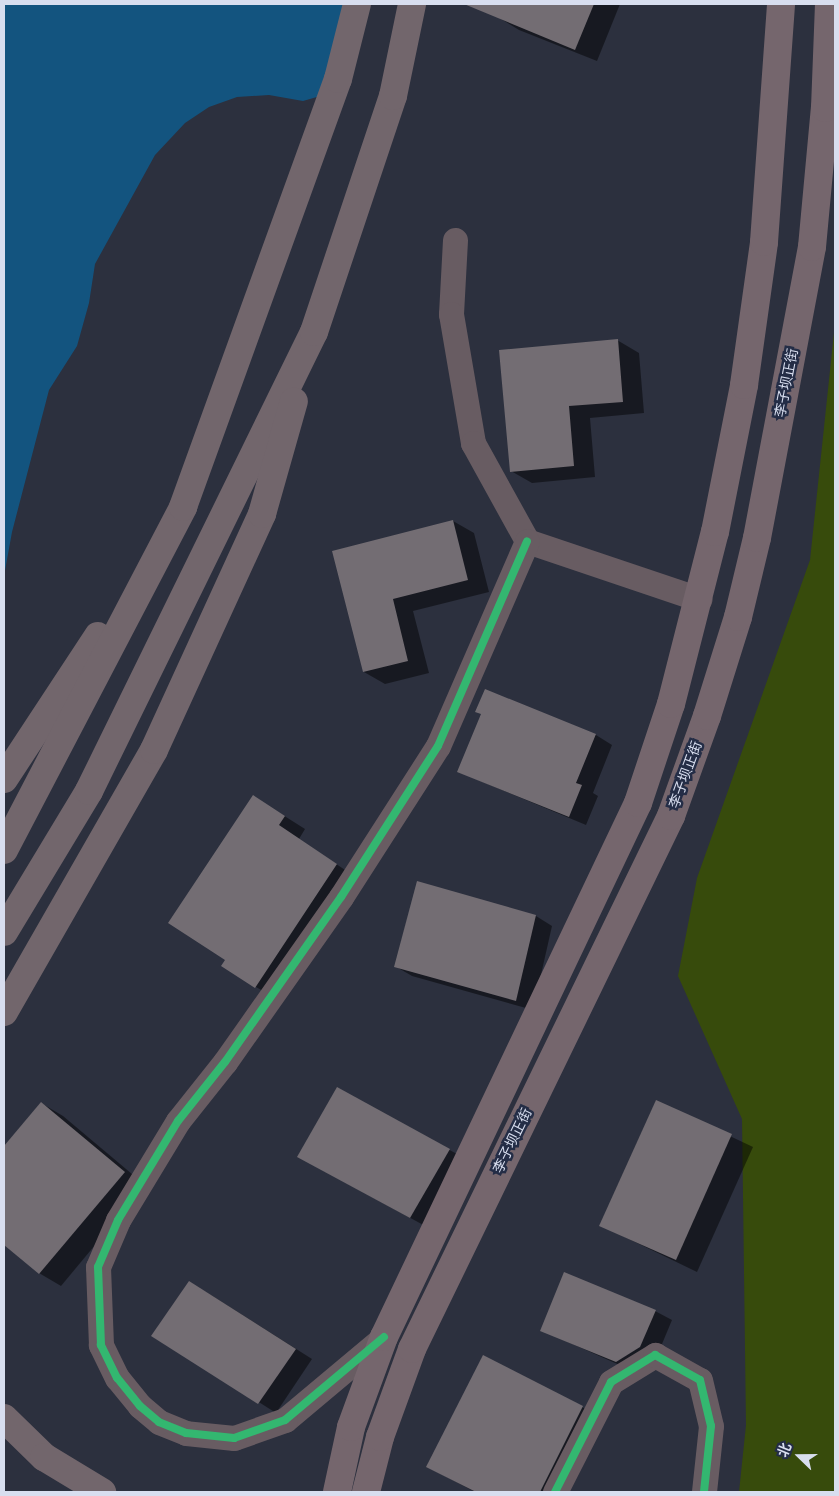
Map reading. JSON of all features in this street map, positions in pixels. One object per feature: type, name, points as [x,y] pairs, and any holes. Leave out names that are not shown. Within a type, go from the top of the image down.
[{"type":"main road","points":[[4,850],[183,507],[338,79],[357,4]]},
{"type":"main road","points":[[4,1012],[154,750],[262,514],[314,332],[393,96],[412,4]]},
{"type":"main road","points":[[337,1492],[351,1427],[384,1337],[638,802],[671,704],[699,599],[744,385],[764,242],[781,4]]},
{"type":"main road","name":"李子坝正街","points":[[373,1485],[380,1437],[412,1349],[671,816],[708,716],[738,617],[757,538],[812,247],[825,108],[829,4]]},
{"type":"main road","points":[[4,932],[89,791],[314,332]]},
{"type":"main road","points":[[4,779],[183,507]]},
{"type":"main road","points":[[4,1418],[44,1457]]},
{"type":"main road","points":[[4,1438],[44,1457],[102,1492]]},
{"type":"street","points":[[455,240],[451,314],[473,443],[527,541],[699,599]]},
{"type":"street","points":[[384,1337],[285,1420],[234,1438],[186,1433],[159,1422],[140,1406],[117,1378],[102,1345],[98,1267],[118,1220],[178,1120],[225,1062],[341,897],[438,746],[527,541]]},
{"type":"street","points":[[555,1492],[611,1382],[655,1355],[700,1380],[711,1426],[704,1492]]},
{"type":"green space","points":[[835,323],[835,1492],[739,1492],[746,1425],[742,1119],[678,976],[697,878],[810,560]]},
{"type":"water","points":[[4,4],[362,4],[348,88],[303,101],[269,95],[237,97],[209,107],[185,123],[155,155],[95,264],[89,303],[77,346],[49,390],[12,532],[4,576]]},
{"type":"building","points":[[464,4],[594,4],[575,50]]},
{"type":"building","points":[[618,339],[623,402],[569,406],[574,466],[510,472],[499,350]]},
{"type":"building","points":[[453,520],[468,580],[393,599],[408,661],[363,672],[332,551]]},
{"type":"building","points":[[485,689],[596,734],[576,783],[582,785],[569,817],[457,772],[481,714],[475,712]]},
{"type":"building","points":[[253,795],[285,816],[279,825],[337,864],[255,988],[221,966],[225,960],[168,923]]},
{"type":"building","points":[[417,881],[536,915],[516,1001],[394,967]]},
{"type":"building","points":[[337,1087],[450,1149],[410,1218],[297,1157]]},
{"type":"building","points":[[656,1100],[732,1134],[676,1260],[599,1226]]},
{"type":"building","points":[[41,1102],[125,1172],[39,1274],[4,1245],[4,1146]]},
{"type":"building","points":[[564,1272],[656,1310],[640,1347],[616,1362],[540,1331]]},
{"type":"building","points":[[189,1281],[296,1349],[258,1404],[151,1336]]},
{"type":"building","points":[[483,1355],[583,1406],[540,1492],[476,1492],[426,1467]]},
{"type":"cycle path","points":[[384,1337],[285,1420],[234,1438],[186,1433],[159,1422],[140,1406],[117,1378],[101,1345],[98,1267],[118,1220],[178,1121],[225,1062],[341,897],[438,746],[527,541]]},
{"type":"cycle path","points":[[555,1492],[611,1382],[655,1355],[700,1380],[711,1426],[704,1492]]}]
